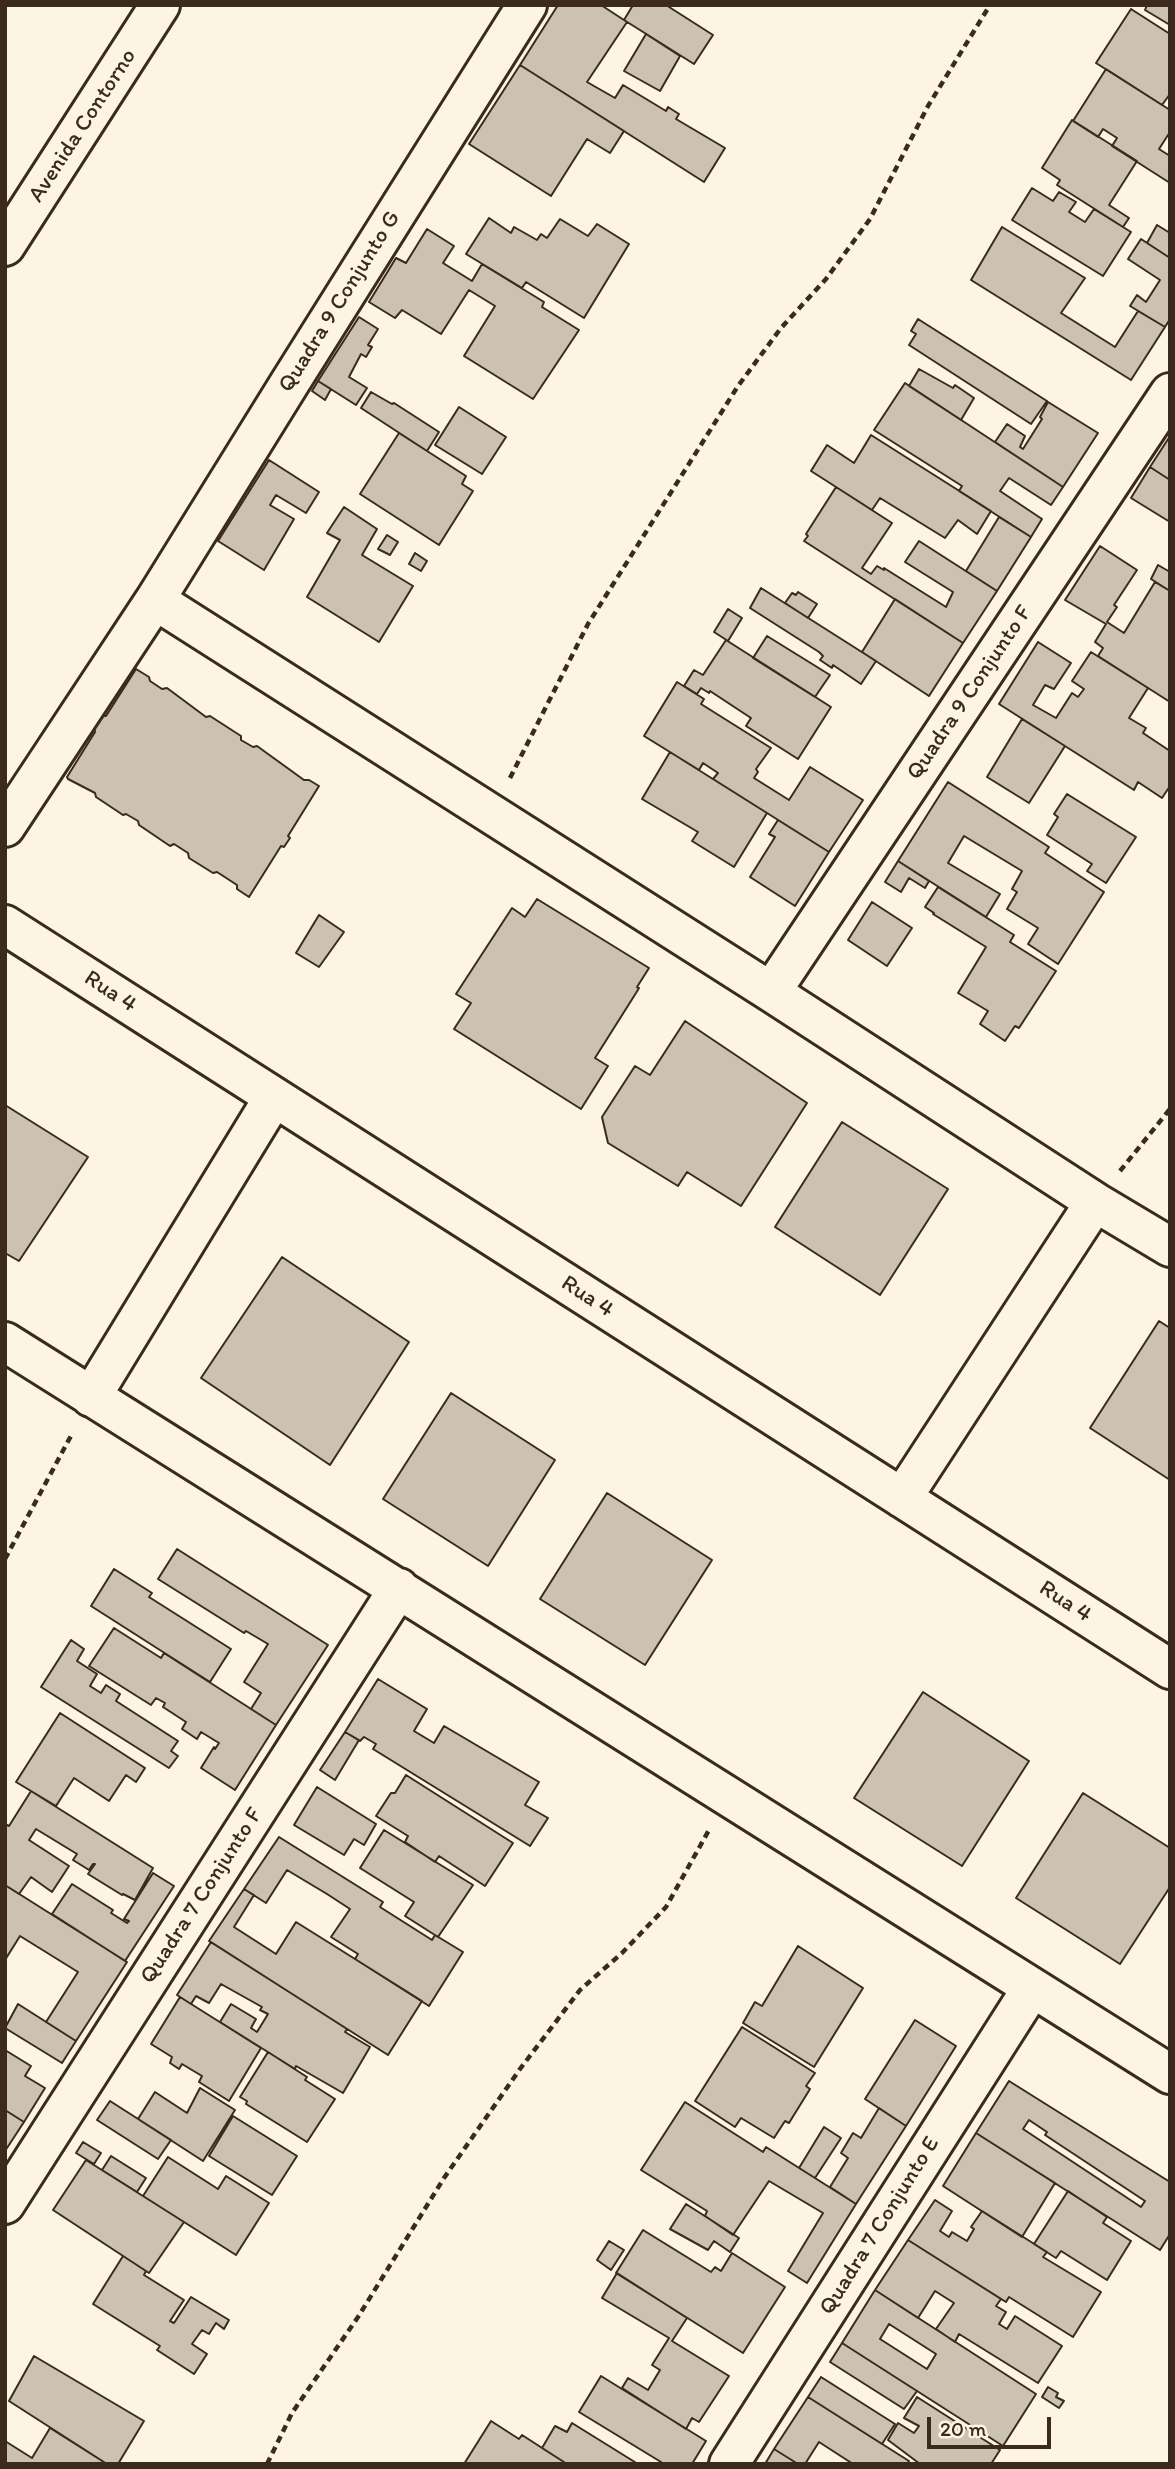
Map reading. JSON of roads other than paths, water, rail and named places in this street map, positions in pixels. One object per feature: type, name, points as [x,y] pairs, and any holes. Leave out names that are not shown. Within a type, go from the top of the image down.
[{"type":"street","name":"Avenida Contorno","points":[[5,246],[160,5]]},
{"type":"street","name":"Quadra 9 Conjunto G","points":[[5,827],[155,600],[527,5]]},
{"type":"street","name":"Quadra 9 Conjunto F","points":[[771,992],[1170,393]]},
{"type":"street","points":[[155,600],[771,992],[1095,1202],[1170,1247]]},
{"type":"street","name":"Rua 4","points":[[5,925],[1170,1669]]},
{"type":"street","points":[[91,1397],[274,1097]]},
{"type":"street","points":[[902,1498],[1095,1202]]},
{"type":"street","points":[[5,1342],[1170,2074]]},
{"type":"street","name":"Quadra 7 Conjunto F","points":[[5,2204],[399,1588]]},
{"type":"street","name":"Quadra 7 Conjunto E","points":[[729,2464],[1032,1988]]}]
